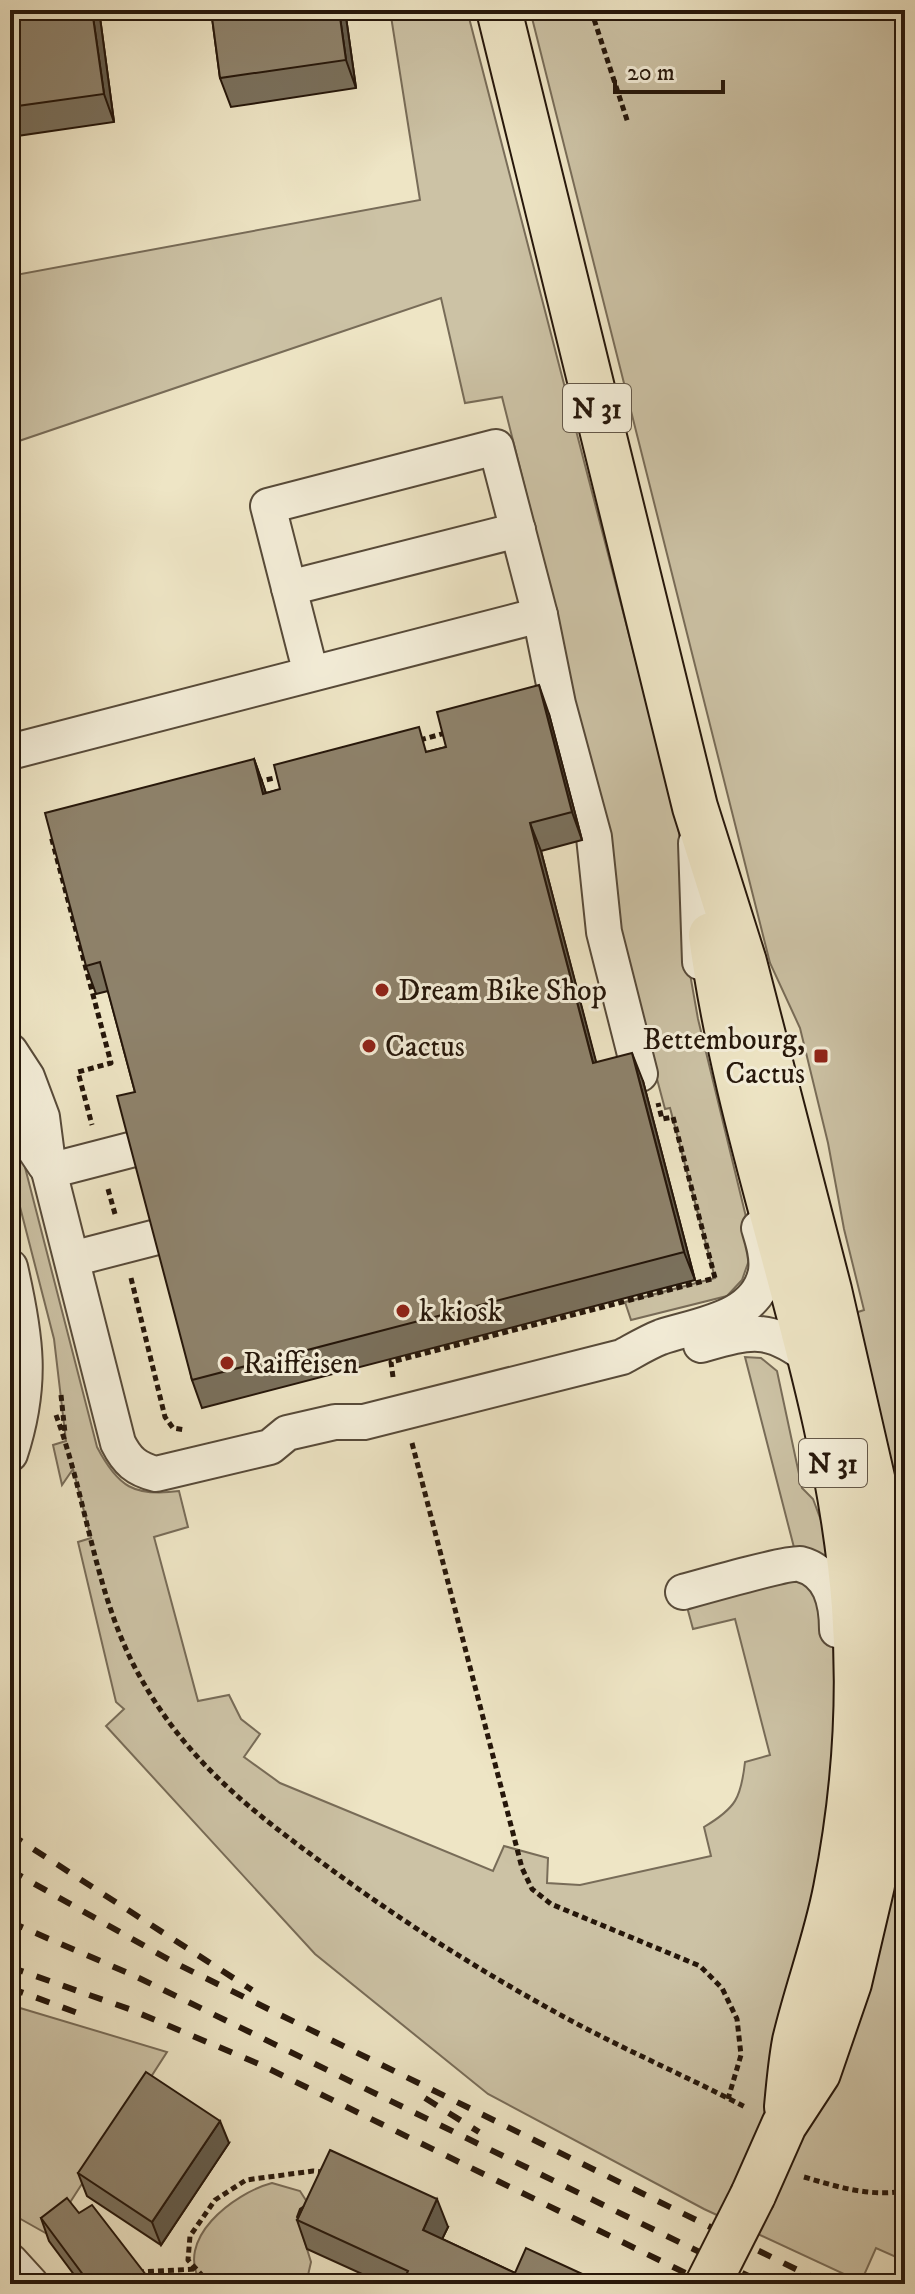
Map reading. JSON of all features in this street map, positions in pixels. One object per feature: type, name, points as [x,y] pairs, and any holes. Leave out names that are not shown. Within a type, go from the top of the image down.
[{"type":"main road","name":"N 31","points":[[499,10],[695,807],[744,962],[829,1290],[876,1495],[891,1647],[890,1739],[883,1817],[872,1885],[849,1983],[818,2073],[784,2125],[708,2284]]},
{"type":"main road","name":"N 31","points":[[695,807],[724,1012],[810,1358],[838,1489],[854,1608],[855,1726],[849,1795],[836,1890],[795,2044],[784,2125]]},
{"type":"main road","points":[[810,1358],[828,1378],[840,1400],[861,1496],[874,1599],[891,1647]]},
{"type":"street","points":[[311,674],[268,506],[496,447],[540,615],[558,704],[594,837],[604,932],[640,1074]]},
{"type":"street","points":[[289,588],[518,530]]},
{"type":"street","points":[[10,752],[540,615]]},
{"type":"street","points":[[622,1357],[659,1338],[727,1318],[744,1306],[766,1272],[765,1251],[707,1015],[701,972],[695,807]]},
{"type":"street","points":[[10,1051],[27,1077],[42,1117],[49,1171],[118,1443],[126,1458],[139,1470],[156,1474],[270,1447],[287,1433],[335,1422],[364,1422],[622,1357],[665,1356],[733,1336],[766,1333],[788,1341],[810,1358]]},
{"type":"street","points":[[10,1106],[49,1171]]},
{"type":"street","points":[[49,1171],[134,1149]]},
{"type":"street","points":[[72,1259],[157,1237]]},
{"type":"street","points":[[10,1454],[20,1423],[27,1358],[12,1286]]},
{"type":"street","points":[[683,1592],[798,1563],[819,1573],[832,1590],[837,1615],[838,1732],[849,1795]]},
{"type":"street","points":[[10,2261],[31,2284]]},
{"type":"path","points":[[591,10],[628,123]]},
{"type":"path","points":[[405,744],[451,732]]},
{"type":"path","points":[[252,784],[298,772]]},
{"type":"path","points":[[63,833],[51,836],[111,1063],[78,1072],[165,1417],[173,1428],[186,1430]]},
{"type":"path","points":[[673,1117],[715,1278],[391,1362],[522,1868],[532,1889],[551,1904],[700,1966],[722,1988],[737,2019],[741,2055],[728,2099]]},
{"type":"path","points":[[380,1380],[395,1376]]},
{"type":"path","points":[[55,1413],[66,1442],[108,1600],[137,1672],[173,1731],[214,1776],[261,1818],[399,1919],[567,2019],[784,2125]]},
{"type":"path","points":[[905,2050],[901,2072],[902,2132],[905,2141]]},
{"type":"path","points":[[210,2284],[188,2260],[190,2236],[215,2200],[246,2180],[313,2171],[326,2173]]},
{"type":"path","points":[[799,2175],[853,2191],[889,2194],[905,2191]]},
{"type":"path","points":[[135,2273],[197,2269]]},
{"type":"shaded area","points":[[390,10],[467,10],[676,816],[690,894],[690,974],[698,1019],[755,1254],[754,1264],[748,1263],[742,1280],[727,1296],[631,1320],[625,1302],[715,1278],[670,1108],[665,1109],[617,929],[570,700],[556,611],[502,397],[465,403],[441,298],[10,444],[10,276],[420,200]]},
{"type":"shaded area","points":[[530,10],[905,10],[905,1770],[849,1315],[864,1310],[800,1028],[770,963]]},
{"type":"shaded area","points":[[19,1144],[97,1447],[112,1472],[129,1486],[150,1492],[179,1491],[188,1527],[154,1537],[198,1701],[229,1695],[241,1719],[260,1734],[244,1757],[280,1783],[493,1871],[504,1846],[548,1858],[547,1883],[580,1885],[711,1856],[704,1827],[735,1801],[745,1762],[770,1755],[735,1619],[693,1629],[683,1592],[798,1563],[745,1357],[761,1358],[777,1371],[802,1488],[813,1499],[835,1558],[897,1858],[905,1858],[905,2261],[876,2248],[861,2282],[704,2209],[488,2094],[315,1954],[106,1726],[124,1709],[116,1702],[78,1542],[91,1538],[73,1469],[62,1485],[53,1445],[66,1441],[54,1339],[10,1168],[10,1147]]},
{"type":"shaded area","points":[[10,2005],[167,2052],[49,2235],[10,2213]]},
{"type":"shaded area","points":[[272,2183],[300,2191],[309,2205],[300,2226],[311,2262],[306,2284],[202,2284],[195,2267],[195,2251],[201,2235],[225,2208],[257,2188]]},
{"type":"building","points":[[10,10],[92,10],[104,94],[10,107]]},
{"type":"building","points":[[211,10],[339,10],[346,60],[220,78]]},
{"type":"building","points":[[539,685],[572,812],[530,823],[593,1063],[632,1053],[684,1252],[192,1380],[117,1096],[135,1092],[100,962],[86,966],[45,813],[254,759],[263,794],[280,789],[274,765],[419,727],[426,752],[446,747],[437,712]]},
{"type":"building","points":[[146,2072],[220,2121],[152,2222],[78,2173]]},
{"type":"building","points":[[330,2150],[437,2199],[423,2230],[515,2273],[526,2248],[604,2284],[402,2284],[408,2271],[297,2220]]},
{"type":"building","points":[[67,2198],[79,2213],[92,2205],[153,2284],[90,2284],[41,2218]]},
{"type":"railway","points":[[10,1834],[252,1990]]},
{"type":"railway","points":[[10,1870],[173,1962],[826,2284]]},
{"type":"railway","points":[[10,1922],[135,1976],[765,2284]]},
{"type":"railway","points":[[10,1967],[129,2009],[259,2064],[708,2284]]},
{"type":"railway","points":[[10,1988],[86,2016]]},
{"type":"railway","points":[[425,2098],[479,2132]]},
{"type":"place","name":"Dream Bike Shop","points":[[382,990]]},
{"type":"place","name":"Cactus","points":[[369,1046]]},
{"type":"place","name":"Bettembourg, Cactus","points":[[821,1056]]},
{"type":"place","name":"k kiosk","points":[[403,1311]]},
{"type":"place","name":"Raiffeisen","points":[[227,1363]]}]
